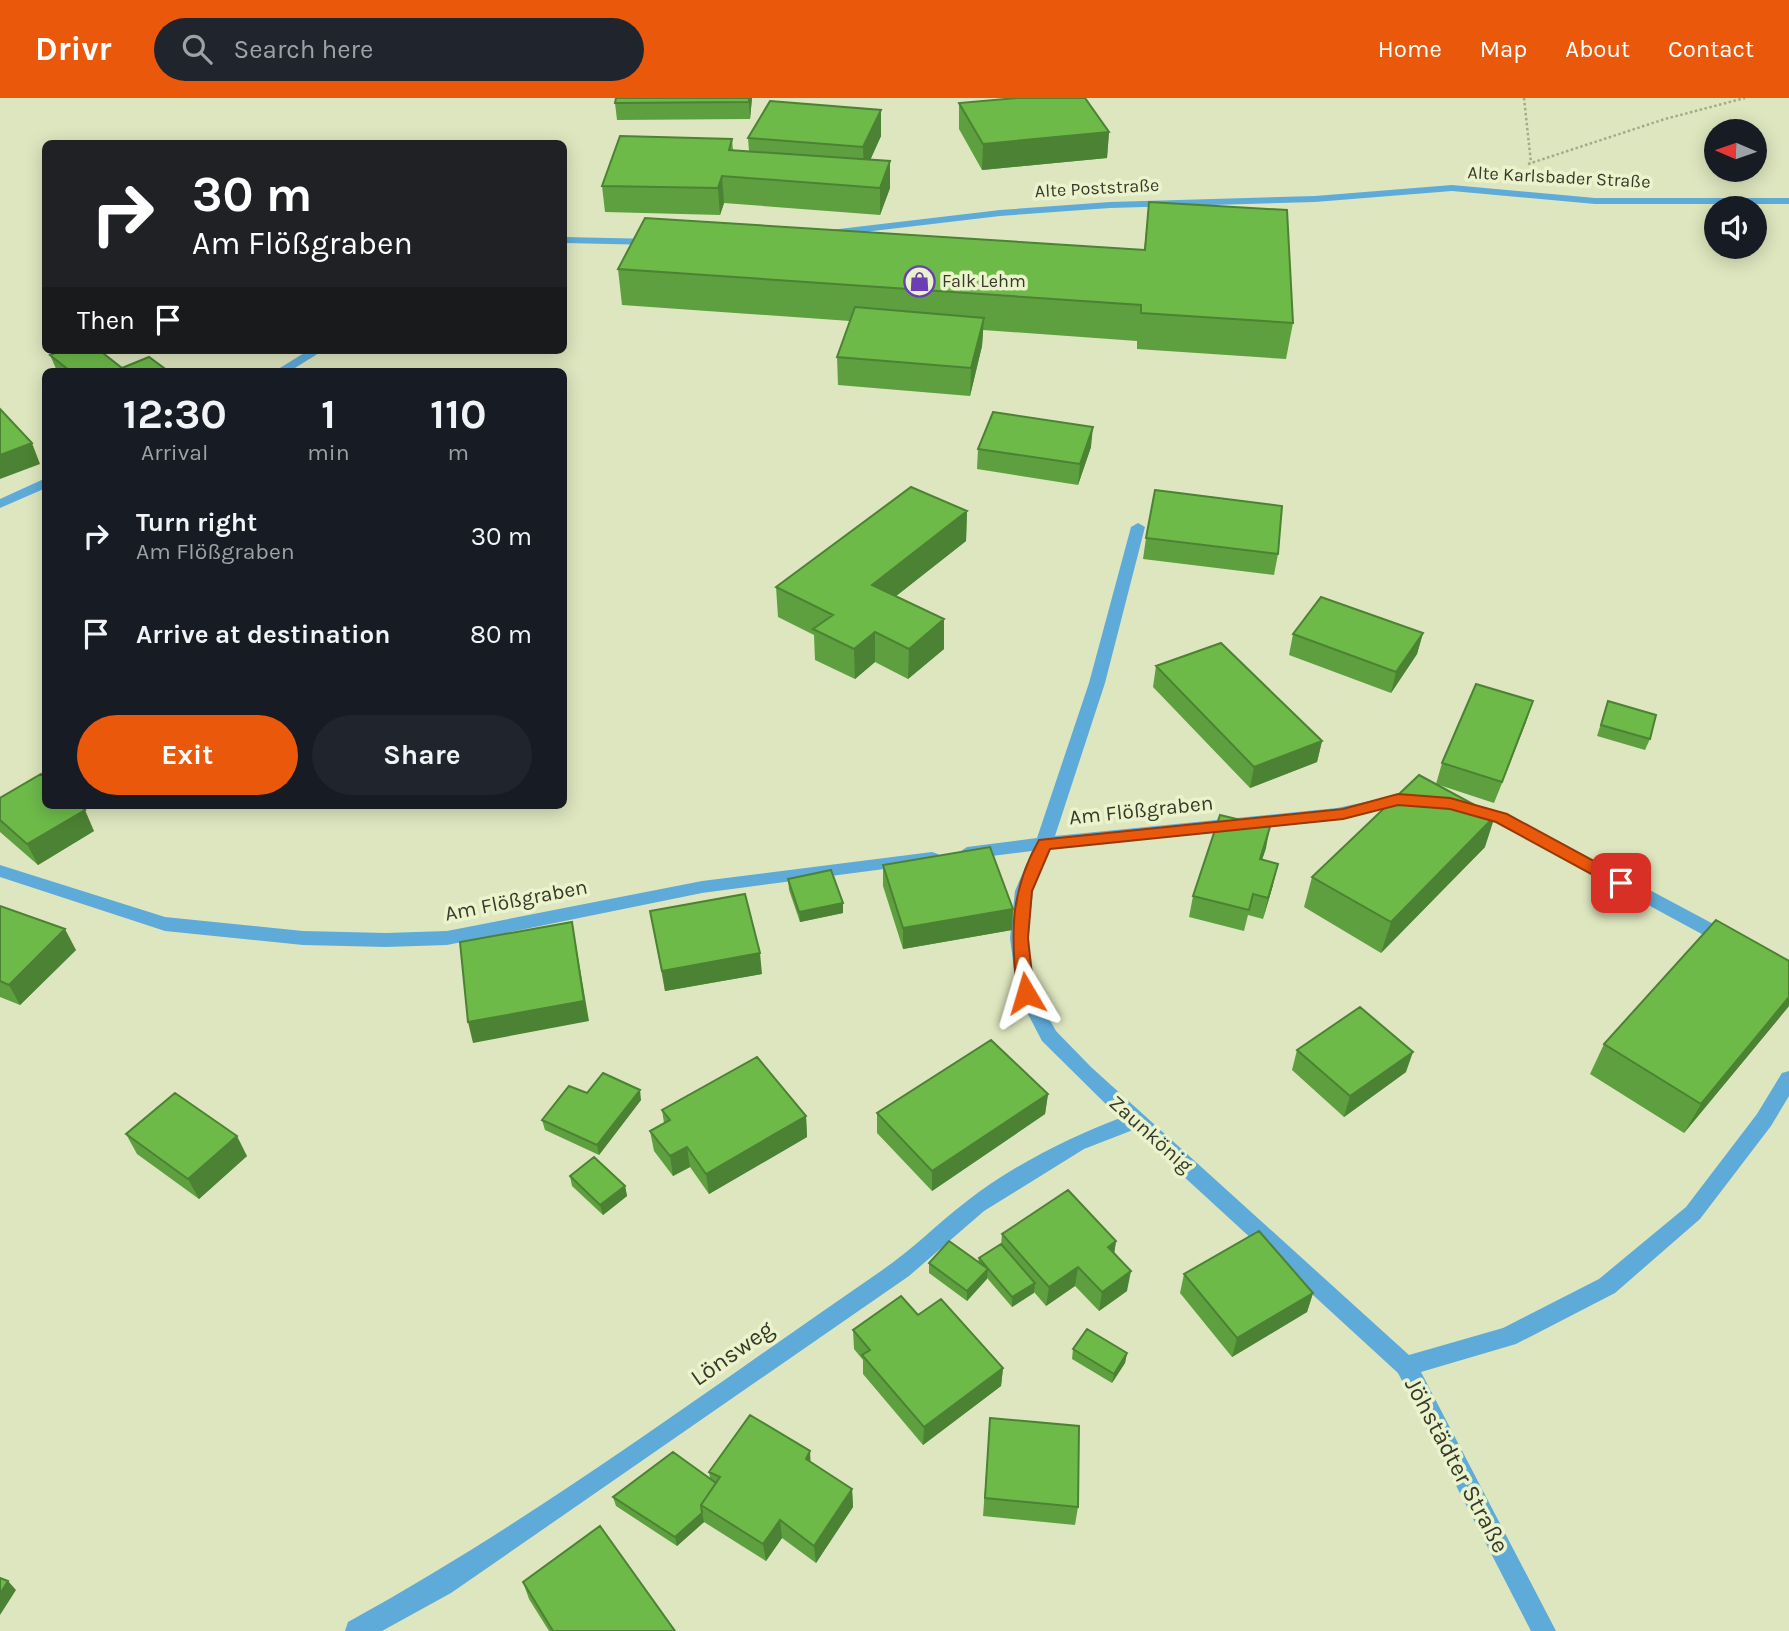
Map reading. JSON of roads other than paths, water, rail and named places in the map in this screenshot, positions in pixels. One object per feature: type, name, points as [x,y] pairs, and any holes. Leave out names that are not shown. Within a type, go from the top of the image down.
[{"type":"street","name":"Alte Karlsbader Straße","points":[[1452,188],[1595,201],[1789,201]]},
{"type":"street","name":"Alte Poststraße","points":[[805,236],[1000,213],[1110,205],[1315,199],[1452,188]]},
{"type":"street","points":[[567,240],[672,242]]},
{"type":"street","points":[[286,368],[311,354]]},
{"type":"street","points":[[0,504],[42,484]]},
{"type":"street","name":"Am Flößgraben","points":[[1044,844],[1097,683],[1139,527]]},
{"type":"street","name":"Am Flößgraben","points":[[0,871],[165,924],[303,938],[447,938],[702,887],[1044,844],[1343,814],[1398,799],[1444,803],[1501,818],[1710,932],[1744,946]]},
{"type":"street","name":"Zaunkönig","points":[[1044,844],[1024,891],[1020,938],[1026,993],[1049,1036],[1136,1120],[1406,1366]]},
{"type":"street","name":"Jöhstädter Straße","points":[[1544,1631],[1406,1366],[1508,1338],[1607,1286],[1693,1213],[1764,1120],[1789,1079]]},
{"type":"street","name":"Lönsweg","points":[[357,1631],[442,1584],[522,1531],[901,1269],[977,1205],[1077,1143],[1136,1120]]},
{"type":"place","name":"Falk Lehm","points":[[919,281]]}]
